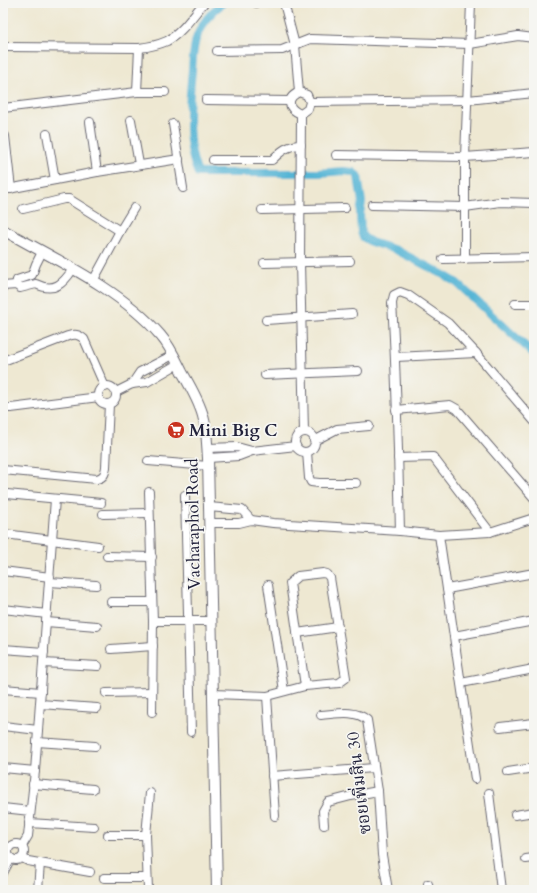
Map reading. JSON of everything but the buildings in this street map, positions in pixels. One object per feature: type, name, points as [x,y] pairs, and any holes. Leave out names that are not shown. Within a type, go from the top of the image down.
[{"type":"street","points":[[3,47],[139,48],[151,46],[167,41],[177,33],[204,3]]},
{"type":"street","points":[[284,3],[296,45],[299,92]]},
{"type":"street","points":[[465,259],[465,157],[471,3]]},
{"type":"street","points":[[217,51],[282,50],[310,39],[470,44],[518,36],[534,38]]},
{"type":"street","points":[[136,92],[139,48]]},
{"type":"street","points":[[3,108],[136,92],[165,92]]},
{"type":"street","points":[[299,92],[307,95],[310,102],[308,109],[301,114],[295,112],[291,107],[290,102],[293,95],[299,92]]},
{"type":"street","points":[[310,102],[468,100],[534,93]]},
{"type":"street","points":[[206,100],[290,102]]},
{"type":"street","points":[[301,114],[300,262],[304,432]]},
{"type":"street","points":[[131,120],[139,164]]},
{"type":"street","points":[[90,122],[97,172]]},
{"type":"street","points":[[173,124],[183,188]]},
{"type":"street","points":[[47,134],[55,180]]},
{"type":"street","points":[[5,136],[7,189],[139,164],[179,159]]},
{"type":"street","points":[[213,160],[272,160],[283,149],[294,145],[301,145]]},
{"type":"street","points":[[336,155],[465,157],[534,152]]},
{"type":"street","points":[[23,209],[68,199],[120,231]]},
{"type":"street","points":[[372,205],[465,206],[500,202],[534,203]]},
{"type":"street","points":[[93,282],[134,208]]},
{"type":"street","points":[[262,210],[345,208]]},
{"type":"street","name":"Vacharaphol Road","points":[[4,230],[73,269],[127,304],[149,323],[162,337],[175,359],[191,388],[203,417],[208,462],[217,890]]},
{"type":"street","points":[[36,284],[32,275],[42,252]]},
{"type":"street","points":[[443,259],[534,257]]},
{"type":"street","points":[[264,263],[350,261]]},
{"type":"street","points":[[3,286],[16,285],[20,288],[36,284],[50,288],[59,286],[73,269]]},
{"type":"street","points":[[16,285],[17,280],[32,275]]},
{"type":"street","points":[[400,531],[396,410],[396,357],[392,303],[394,294],[400,292],[408,295],[448,322],[534,421]]},
{"type":"street","points":[[515,304],[534,304]]},
{"type":"street","points":[[266,320],[352,314]]},
{"type":"street","points":[[3,361],[68,336],[74,334],[79,335],[84,338],[104,387]]},
{"type":"street","points":[[396,357],[476,353]]},
{"type":"street","points":[[132,384],[140,372],[175,359]]},
{"type":"street","points":[[116,392],[132,384],[147,382],[175,359]]},
{"type":"street","points":[[265,375],[358,371]]},
{"type":"street","points":[[104,387],[112,388],[116,392]]},
{"type":"street","points":[[104,387],[99,392],[99,397],[104,403],[108,404]]},
{"type":"street","points":[[108,404],[115,400],[116,392]]},
{"type":"street","points":[[3,408],[99,397]]},
{"type":"street","points":[[3,470],[97,479],[102,478],[105,474],[106,467],[108,404]]},
{"type":"street","points":[[396,410],[450,405],[457,408],[534,498]]},
{"type":"street","points":[[314,441],[337,429],[370,426]]},
{"type":"street","points":[[304,432],[311,434],[314,441],[314,446],[307,452],[299,450],[296,446],[295,440],[298,434],[304,432]]},
{"type":"street","points":[[148,461],[208,462],[239,456],[252,451],[296,446]]},
{"type":"street","points":[[207,448],[237,447],[252,451]]},
{"type":"street","points":[[307,452],[309,478],[311,482],[356,483]]},
{"type":"street","points":[[398,458],[433,457],[490,532]]},
{"type":"street","points":[[148,492],[148,513],[152,557],[152,712]]},
{"type":"street","points":[[7,494],[101,503]]},
{"type":"street","points":[[185,495],[191,732]]},
{"type":"street","points":[[22,846],[28,836],[35,772],[55,499]]},
{"type":"street","points":[[209,508],[242,510],[251,520]]},
{"type":"street","points":[[103,514],[148,513]]},
{"type":"street","points":[[209,524],[239,523],[251,520],[310,526],[400,531],[439,535],[490,532],[534,518]]},
{"type":"street","points":[[5,534],[98,546]]},
{"type":"street","points":[[439,535],[475,779]]},
{"type":"street","points":[[107,556],[152,557]]},
{"type":"street","points":[[3,571],[96,585]]},
{"type":"street","points":[[213,694],[267,696],[305,686],[339,683],[344,681],[346,678],[330,578],[328,574],[323,573],[298,576],[290,583],[305,686]]},
{"type":"street","points":[[447,589],[534,573]]},
{"type":"street","points":[[268,585],[284,691]]},
{"type":"street","points":[[111,602],[152,602]]},
{"type":"street","points":[[3,609],[46,618],[97,626]]},
{"type":"street","points":[[153,621],[211,621]]},
{"type":"street","points":[[454,636],[534,621]]},
{"type":"street","points":[[297,633],[338,627]]},
{"type":"street","points":[[111,649],[153,646]]},
{"type":"street","points":[[3,649],[44,652]]},
{"type":"street","points":[[43,663],[98,666]]},
{"type":"street","points":[[461,683],[534,669]]},
{"type":"street","points":[[3,689],[41,692]]},
{"type":"street","points":[[106,693],[152,692]]},
{"type":"street","points":[[267,696],[275,816]]},
{"type":"street","points":[[40,704],[97,708]]},
{"type":"street","name":"ซอยเพิ่มสิน 30","points":[[321,715],[357,713],[367,720],[378,791],[382,856],[388,890]]},
{"type":"street","points":[[500,727],[534,723]]},
{"type":"street","points":[[3,726],[38,730]]},
{"type":"street","points":[[37,742],[95,746]]},
{"type":"street","points":[[3,768],[35,772]]},
{"type":"street","points":[[272,776],[374,768]]},
{"type":"street","points":[[508,772],[534,768]]},
{"type":"street","points":[[33,784],[93,789]]},
{"type":"street","points":[[324,825],[323,811],[328,802],[378,791]]},
{"type":"street","points":[[148,890],[146,835],[150,793]]},
{"type":"street","points":[[489,793],[501,890]]},
{"type":"street","points":[[3,808],[30,811]]},
{"type":"street","points":[[516,815],[534,812]]},
{"type":"street","points":[[29,823],[94,828]]},
{"type":"street","points":[[108,835],[146,835]]},
{"type":"street","points":[[22,858],[25,850],[22,846],[17,843],[6,845],[9,857],[16,860],[22,858],[28,861],[90,872]]},
{"type":"street","points":[[3,873],[11,858]]},
{"type":"street","points":[[38,890],[40,863]]},
{"type":"street","points":[[104,878],[147,878]]},
{"type":"waterway","points":[[223,3],[204,22],[197,36],[194,49],[189,122],[191,149],[198,173],[353,172],[358,176],[362,202],[360,214],[361,232],[363,237],[371,242],[396,250],[457,283],[534,354]]},
{"type":"place","name":"Mini Big C","points":[[176,430]]}]
